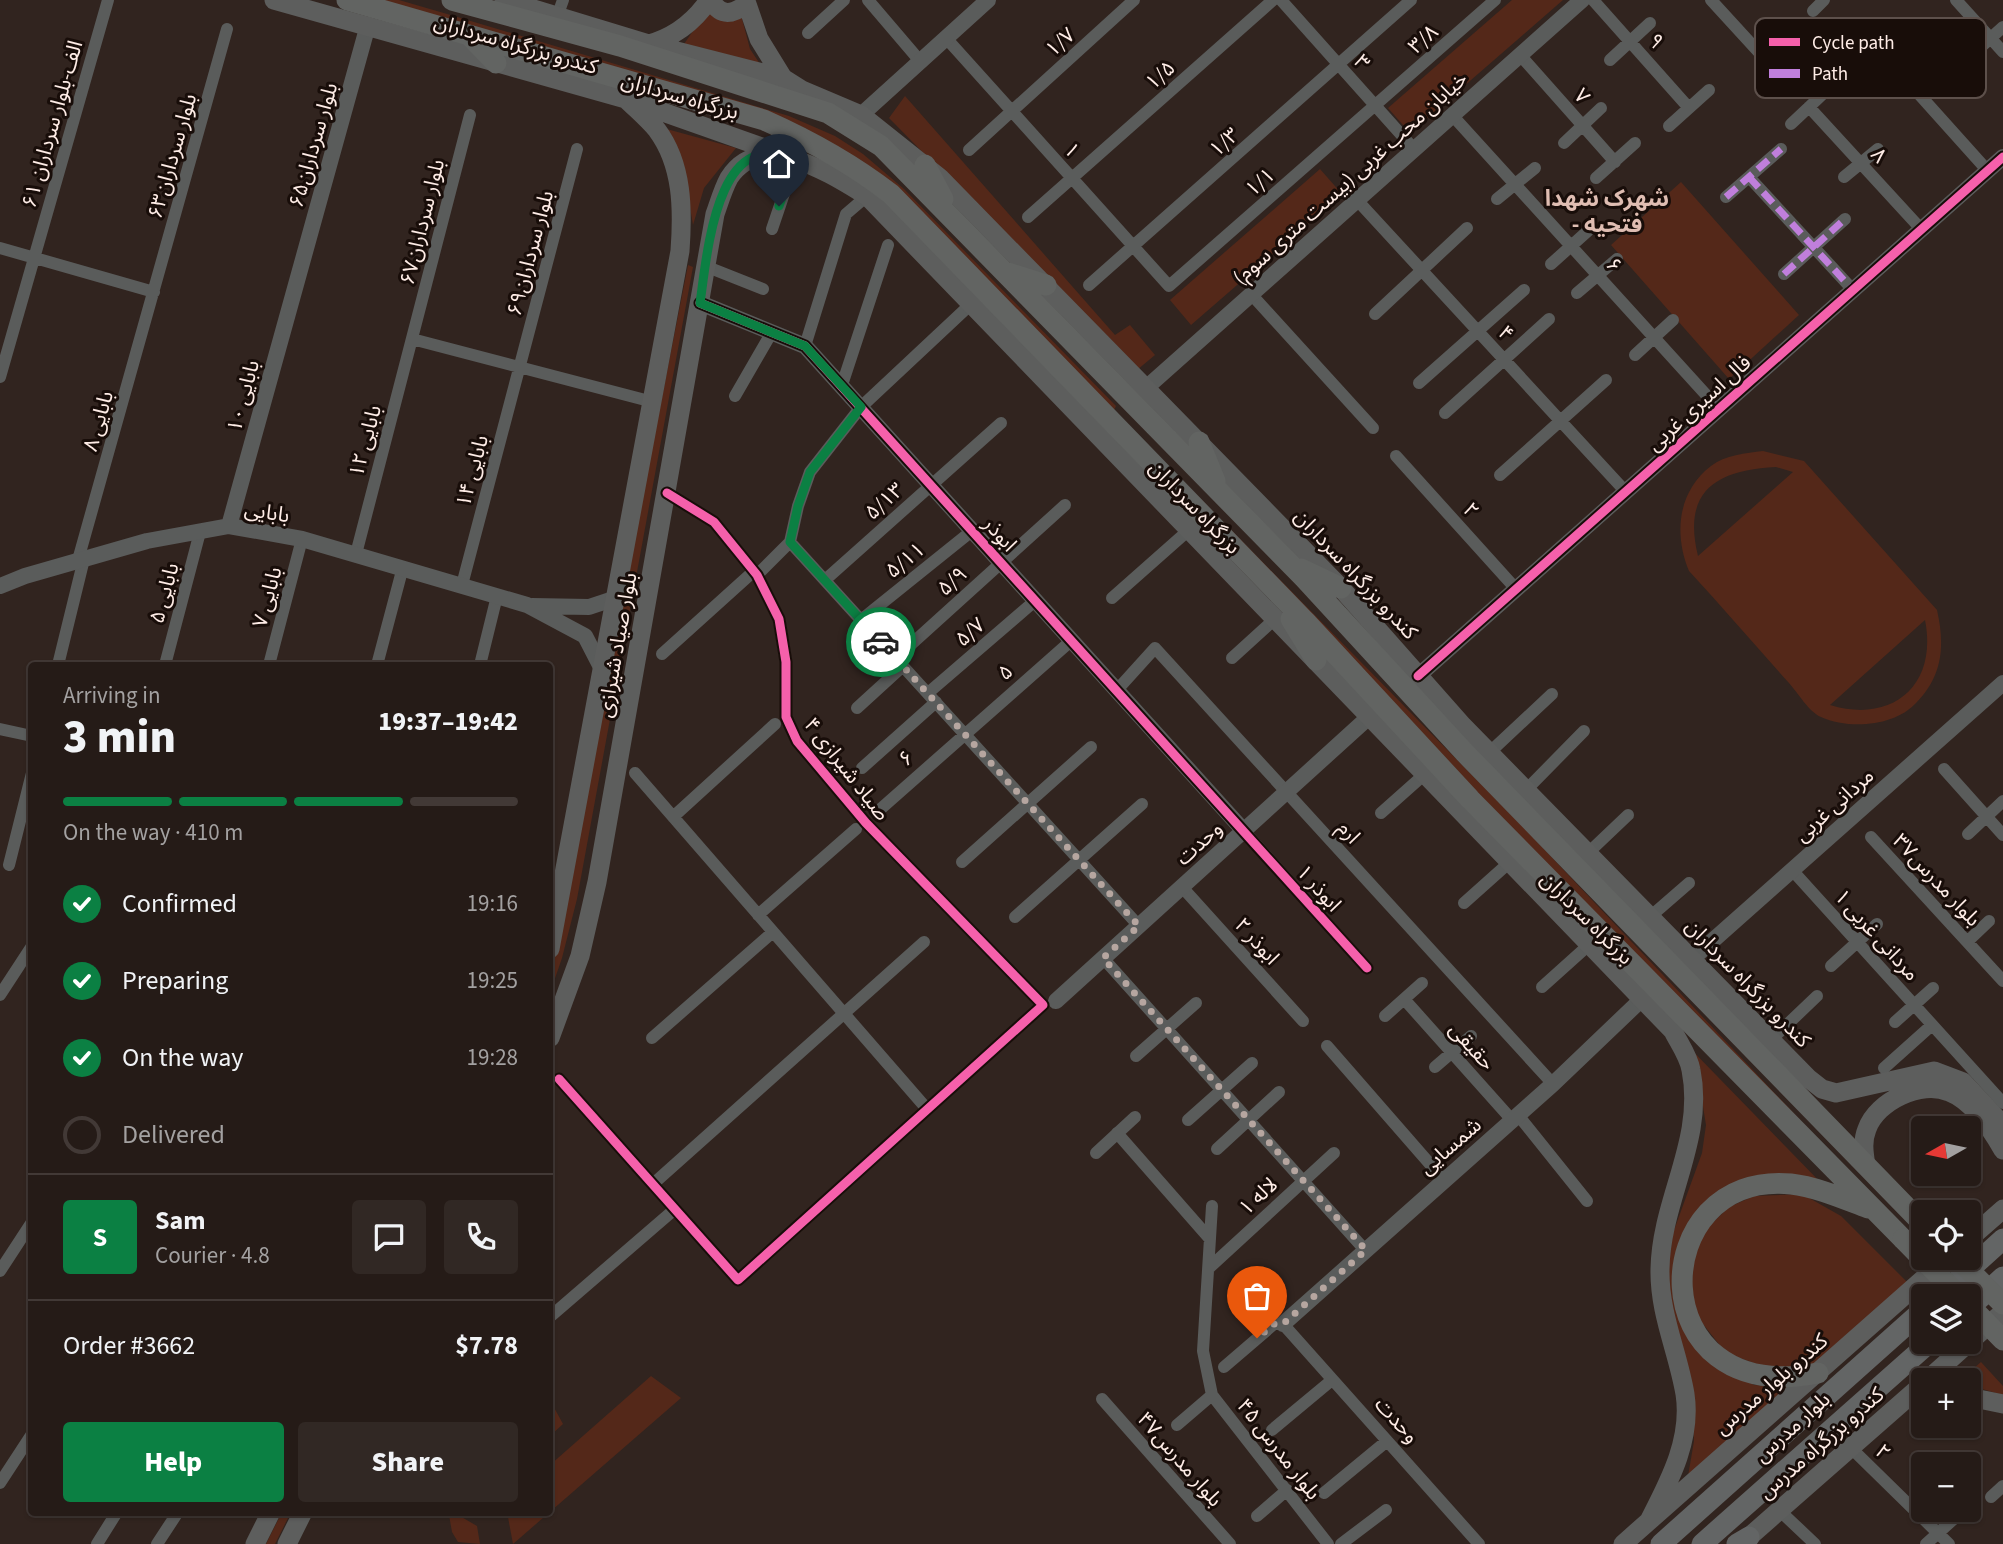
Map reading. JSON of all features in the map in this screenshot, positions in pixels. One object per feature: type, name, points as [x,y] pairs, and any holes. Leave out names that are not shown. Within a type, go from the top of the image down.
[{"type":"highway","name":"بزرگراه سرداران","points":[[347,0],[764,120],[809,140],[861,171],[912,214],[1270,584],[1470,799],[1948,1284]]},
{"type":"highway","name":"بزرگراه سرداران","points":[[452,0],[616,45],[828,113],[881,146],[1480,755],[1911,1212]]},
{"type":"highway","points":[[590,27],[616,45]]},
{"type":"highway","points":[[468,35],[496,63]]},
{"type":"highway","points":[[925,165],[953,219]]},
{"type":"highway","points":[[867,196],[912,214]]},
{"type":"highway","points":[[1005,272],[1046,285]]},
{"type":"highway","points":[[1127,436],[1146,416]]},
{"type":"highway","points":[[1199,442],[1220,492]]},
{"type":"highway","points":[[1290,564],[1341,587]]},
{"type":"highway","points":[[1270,584],[1316,660]]},
{"type":"highway","points":[[1463,726],[1480,755]]},
{"type":"highway","points":[[1421,767],[1470,799]]},
{"type":"highway","points":[[1818,1373],[1776,1379],[1748,1373],[1716,1356],[1696,1335],[1684,1306],[1681,1278],[1686,1251],[1701,1222],[1717,1205],[1758,1187],[1792,1184],[1875,1211]]},
{"type":"highway","points":[[1969,1270],[2003,1304]]},
{"type":"highway","points":[[1981,1318],[2003,1340]]},
{"type":"main road","name":"کندرو بزرگراه سرداران","points":[[274,0],[626,100],[789,158],[867,196]]},
{"type":"main road","name":"کندرو بزرگراه سرداران","points":[[504,0],[560,9],[590,27],[783,78],[802,90],[861,115],[925,165],[1046,285],[1341,587],[1463,726]]},
{"type":"main road","points":[[616,45],[649,44],[678,32],[700,14],[710,0],[715,8],[725,13],[734,13],[748,2],[759,39],[783,78]]},
{"type":"main road","name":"بلوار صیاد شیرازی","points":[[553,917],[557,874],[601,667],[680,251],[683,212],[673,160],[657,131],[626,100]]},
{"type":"main road","name":"بلوار صیاد شیرازی","points":[[553,1030],[580,956],[597,883],[715,214],[729,179],[741,165],[761,155],[789,158]]},
{"type":"main road","points":[[867,196],[1511,860],[1673,1031],[1691,1067],[1695,1104],[1691,1139],[1661,1238],[1660,1271],[1662,1304],[1685,1395],[1686,1414],[1674,1472],[1649,1521]]},
{"type":"main road","points":[[680,251],[689,247],[699,248],[706,260]]},
{"type":"main road","name":"کندرو بزرگراه سرداران","points":[[1480,755],[1527,789],[1808,1079],[1822,1089],[1836,1093],[1934,1071],[1963,1082],[2003,1125]]},
{"type":"main road","points":[[1866,1166],[1863,1140],[1868,1125],[1879,1111],[1899,1096],[1917,1090],[1948,1091],[1966,1103],[1993,1133],[2003,1150]]},
{"type":"main road","points":[[1981,1228],[2003,1209]]},
{"type":"main road","points":[[1954,1284],[2003,1240]]},
{"type":"main road","name":"کندرو بلوار مدرس","points":[[1623,1544],[1934,1270]]},
{"type":"main road","points":[[1981,1296],[2003,1277]]},
{"type":"main road","name":"کندرو بزرگراه مدرس","points":[[1941,1368],[2003,1312]]},
{"type":"main road","name":"بلوار مدرس","points":[[1661,1544],[1911,1321]]},
{"type":"main road","name":"بلوار مدرس","points":[[1702,1544],[1916,1354]]},
{"type":"main road","name":"کندرو بزرگراه مدرس","points":[[1742,1542],[1911,1395]]},
{"type":"main road","points":[[1981,1399],[2003,1404]]},
{"type":"main road","points":[[1893,1411],[1911,1406]]},
{"type":"main road","points":[[255,1544],[269,1516]]},
{"type":"main road","points":[[287,1544],[301,1516]]},
{"type":"street","name":"۶۱ الف-بلوار سرداران","points":[[0,377],[107,0]]},
{"type":"street","points":[[808,33],[844,0]]},
{"type":"street","points":[[868,0],[920,61]]},
{"type":"street","points":[[861,115],[988,0]]},
{"type":"street","name":"۱/۷","points":[[969,150],[1134,0]]},
{"type":"street","name":"۱/۵","points":[[1028,217],[1273,0]]},
{"type":"street","name":"۳","points":[[1281,0],[1415,149]]},
{"type":"street","name":"۱/۳","points":[[1089,285],[1134,248],[1411,0]]},
{"type":"street","name":"۳/۸","points":[[1376,106],[1495,0]]},
{"type":"street","name":"خیابان محب غربی (بیست متری سوم)","points":[[1146,388],[1582,0]]},
{"type":"street","name":"۹","points":[[1593,0],[1689,108]]},
{"type":"street","points":[[1711,0],[1755,48]]},
{"type":"street","points":[[1813,10],[1824,0]]},
{"type":"street","points":[[1956,0],[1972,18]]},
{"type":"street","points":[[1610,60],[1650,23]]},
{"type":"street","name":"بلوار سرداران۶۵","points":[[298,276],[368,25]]},
{"type":"street","points":[[1986,42],[2003,27]]},
{"type":"street","name":"بلوار سرداران۶۳","points":[[154,292],[228,29]]},
{"type":"street","points":[[1986,34],[2003,52]]},
{"type":"street","name":"۱","points":[[946,38],[1169,286]]},
{"type":"street","name":"۷","points":[[1520,55],[1615,162]]},
{"type":"street","points":[[1669,125],[1709,90]]},
{"type":"street","points":[[1791,124],[1819,98]]},
{"type":"street","points":[[1922,98],[1987,170]]},
{"type":"street","name":"۱/۱","points":[[1169,286],[1376,106]]},
{"type":"street","name":"۸","points":[[1809,107],[1921,229]]},
{"type":"street","points":[[1564,143],[1601,108]]},
{"type":"street","name":"بلوار سرداران۶۷","points":[[412,338],[470,115]]},
{"type":"street","name":"۶","points":[[1452,115],[1719,408]]},
{"type":"street","points":[[1595,178],[1635,144]]},
{"type":"street","name":"بلوار سرداران۶۹","points":[[520,367],[577,149]]},
{"type":"street","points":[[1726,197],[1781,149]]},
{"type":"street","points":[[1844,177],[1878,149]]},
{"type":"street","name":"فال اسیری غربی","points":[[1418,676],[2003,157]]},
{"type":"street","points":[[772,229],[789,158]]},
{"type":"street","points":[[1497,200],[1535,168]]},
{"type":"street","points":[[1749,177],[1853,290]]},
{"type":"street","points":[[805,346],[846,214],[867,196]]},
{"type":"street","name":"۴","points":[[1357,200],[1626,492]]},
{"type":"street","points":[[1784,274],[1845,219]]},
{"type":"street","points":[[1374,314],[1467,228]]},
{"type":"street","points":[[1551,264],[1590,229]]},
{"type":"street","points":[[842,385],[888,245]]},
{"type":"street","points":[[0,248],[154,292]]},
{"type":"street","points":[[1577,293],[1617,259]]},
{"type":"street","points":[[706,260],[763,289]]},
{"type":"street","name":"بابایی ۱۰","points":[[229,526],[298,276]]},
{"type":"street","points":[[1419,383],[1524,290]]},
{"type":"street","name":"بابایی ۸","points":[[59,662],[81,559],[154,292]]},
{"type":"street","points":[[1251,294],[1373,428]]},
{"type":"street","name":"ابوذر","points":[[700,303],[805,346],[1244,831]]},
{"type":"street","points":[[662,654],[790,542],[798,506],[810,472],[861,407],[971,304]]},
{"type":"street","points":[[1445,413],[1549,319]]},
{"type":"street","points":[[1635,355],[1673,320]]},
{"type":"street","points":[[735,396],[772,332]]},
{"type":"street","points":[[412,338],[653,402]]},
{"type":"street","name":"بابایی ۱۲","points":[[356,554],[412,338]]},
{"type":"street","name":"بابایی ۱۴","points":[[462,584],[520,367]]},
{"type":"street","points":[[1500,475],[1606,380]]},
{"type":"street","name":"۵/۱۳","points":[[825,580],[1001,423]]},
{"type":"street","name":"۲","points":[[1396,456],[1517,589]]},
{"type":"street","name":"صیاد شیرازی ۴","points":[[667,493],[714,522],[756,573],[779,619],[786,662],[786,717],[797,741],[866,823],[1050,1003]]},
{"type":"street","name":"۵/۹","points":[[857,708],[1001,562],[1065,505]]},
{"type":"street","name":"بابایی","points":[[0,586],[81,559],[147,541],[229,526],[302,539],[527,605],[585,636],[601,667]]},
{"type":"street","points":[[1112,598],[1191,529]]},
{"type":"street","name":"۵/۱۱","points":[[862,621],[973,530]]},
{"type":"street","name":"بابایی ۵","points":[[166,662],[200,532]]},
{"type":"street","name":"بابایی ۷","points":[[270,662],[302,539]]},
{"type":"street","points":[[790,542],[1139,926]]},
{"type":"street","points":[[378,662],[403,567]]},
{"type":"street","points":[[481,662],[498,596]]},
{"type":"street","name":"بابایی","points":[[527,605],[589,607],[613,599]]},
{"type":"street","name":"۵/۷","points":[[932,698],[1036,600]]},
{"type":"street","points":[[1232,658],[1276,618]]},
{"type":"street","name":"۵","points":[[964,733],[1072,640]]},
{"type":"street","name":"ارم","points":[[1117,690],[1155,648],[1553,1084]]},
{"type":"street","name":"مردانی غربی","points":[[1692,959],[2003,683]]},
{"type":"street","points":[[1480,755],[1552,694]]},
{"type":"street","points":[[862,768],[932,698]]},
{"type":"street","name":"وحدت","points":[[1050,1003],[1139,926],[1370,716]]},
{"type":"street","points":[[673,817],[775,724]]},
{"type":"street","points":[[0,729],[28,735]]},
{"type":"street","points":[[1527,789],[1584,732]]},
{"type":"street","name":"۶","points":[[876,813],[964,733]]},
{"type":"street","points":[[962,862],[1091,747]]},
{"type":"street","points":[[1381,813],[1421,767]]},
{"type":"street","points":[[1944,769],[2003,835]]},
{"type":"street","points":[[635,773],[927,1109]]},
{"type":"street","points":[[9,865],[28,789]]},
{"type":"street","points":[[1968,834],[2003,801]]},
{"type":"street","points":[[1014,917],[1142,804]]},
{"type":"street","points":[[1588,853],[1628,815]]},
{"type":"street","points":[[758,915],[856,829]]},
{"type":"street","name":"ابوذر ۱","points":[[1244,831],[1367,968]]},
{"type":"street","name":"بلوار مدرس۳۷","points":[[1871,837],[2003,981]]},
{"type":"street","points":[[1464,903],[1511,860]]},
{"type":"street","name":"مردانی غربی ۱","points":[[1792,870],[2003,1103]]},
{"type":"street","points":[[1651,916],[1689,883]]},
{"type":"street","name":"ابوذر ۲","points":[[1182,887],[1303,1021]]},
{"type":"street","points":[[1968,941],[1989,921]]},
{"type":"street","points":[[1831,966],[1877,924]]},
{"type":"street","points":[[652,1038],[773,932]]},
{"type":"street","points":[[653,1184],[924,942]]},
{"type":"street","points":[[1542,987],[1591,943]]},
{"type":"street","points":[[0,995],[28,952]]},
{"type":"street","points":[[1103,958],[1366,1250]]},
{"type":"street","points":[[1385,1016],[1422,983]]},
{"type":"street","points":[[1895,1022],[1933,988]]},
{"type":"street","points":[[1771,1040],[1817,996]]},
{"type":"street","name":"شمسایی","points":[[1283,1324],[1553,1084],[1643,998]]},
{"type":"street","name":"حقیقی","points":[[1404,999],[1515,1117],[1587,1201]]},
{"type":"street","points":[[559,1079],[738,1280],[927,1109],[1050,1003]]},
{"type":"street","points":[[1136,1056],[1196,1003]]},
{"type":"street","points":[[1884,1068],[1932,1025]]},
{"type":"street","points":[[1435,1067],[1471,1037]]},
{"type":"street","points":[[1327,1046],[1443,1179]]},
{"type":"street","points":[[1188,1120],[1251,1062]]},
{"type":"street","points":[[1217,1149],[1279,1092]]},
{"type":"street","points":[[1096,1153],[1135,1117]]},
{"type":"street","points":[[1117,1133],[1210,1239]]},
{"type":"street","name":"لاله ۱","points":[[1209,1268],[1334,1153]]},
{"type":"street","name":"۴۵ بلوار مدرس","points":[[1212,1206],[1203,1351],[1212,1395],[1328,1544]]},
{"type":"street","points":[[553,1314],[675,1209]]},
{"type":"street","points":[[0,1271],[28,1228]]},
{"type":"street","points":[[1224,1367],[1274,1324],[1283,1324]]},
{"type":"street","name":"وحدت","points":[[1283,1324],[1479,1544]]},
{"type":"street","points":[[1272,1430],[1332,1380]]},
{"type":"street","points":[[1177,1425],[1212,1395]]},
{"type":"street","name":"بلوار مدرس۴۷","points":[[1102,1399],[1230,1544]]},
{"type":"street","points":[[0,1483],[28,1440]]},
{"type":"street","points":[[1324,1493],[1387,1441]]},
{"type":"street","name":"۲","points":[[1850,1447],[1949,1544]]},
{"type":"street","points":[[1991,1497],[2003,1486]]},
{"type":"street","points":[[1257,1516],[1287,1490]]},
{"type":"street","points":[[1341,1544],[1386,1510]]},
{"type":"street","points":[[1779,1510],[1815,1544]]},
{"type":"street","points":[[97,1544],[114,1516]]},
{"type":"street","points":[[157,1544],[175,1516]]},
{"type":"street","points":[[1926,1544],[1950,1522]]},
{"type":"shaded area","points":[[365,0],[399,0],[789,116],[835,136],[863,154],[904,189],[1116,406],[1114,410],[799,126]]},
{"type":"shaded area","points":[[1512,0],[1563,0],[1410,133],[1388,108]]},
{"type":"shaded area","points":[[710,6],[741,15],[750,49],[760,64],[682,47]]},
{"type":"shaded area","points":[[905,96],[1115,335],[1130,325],[1155,355],[1137,370],[889,118]]},
{"type":"shaded area","points":[[663,128],[736,148],[704,188],[693,225],[683,166]]},
{"type":"shaded area","points":[[1320,169],[1342,194],[1191,325],[1170,300]]},
{"type":"shaded area","points":[[1681,182],[1799,315],[1729,379],[1611,245]]},
{"type":"shaded area","points":[[688,265],[693,267],[577,899],[553,984],[553,952]]},
{"type":"shaded area","points":[[1763,451],[1804,461],[1937,610],[1941,648],[1937,671],[1925,693],[1907,711],[1896,717],[1872,724],[1845,724],[1817,715],[1689,571],[1680,529],[1685,501],[1691,488],[1700,476],[1717,462],[1736,455]],"holes":[[[1776,467],[1793,472],[1698,556],[1694,534],[1695,515],[1708,488],[1736,473]],[[1925,620],[1927,643],[1924,664],[1917,681],[1906,694],[1891,704],[1873,709],[1852,710],[1830,705]]]},
{"type":"shaded area","points":[[1189,487],[1523,827],[1909,1235],[1448,762]]},
{"type":"shaded area","points":[[1682,1040],[1826,1188],[1731,1190],[1675,1272],[1721,1369],[1754,1385],[1795,1387],[1687,1482],[1694,1441],[1693,1411],[1666,1284],[1673,1233],[1702,1153],[1706,1125],[1699,1082]]},
{"type":"shaded area","points":[[1802,1194],[1841,1216],[1911,1288],[1813,1366],[1776,1371],[1726,1353],[1695,1314],[1690,1271],[1704,1231],[1729,1207],[1754,1196]]},
{"type":"shaded area","points":[[1981,1362],[2003,1386],[2003,1395],[1981,1389],[1981,1368],[1974,1368]]},
{"type":"shaded area","points":[[651,1376],[681,1398],[553,1509],[553,1462]]},
{"type":"shaded area","points":[[553,1406],[563,1424],[553,1433]]},
{"type":"shaded area","points":[[280,1516],[289,1516],[275,1544],[266,1544]]},
{"type":"shaded area","points":[[449,1516],[460,1516],[477,1526],[480,1544],[458,1542],[452,1532]]},
{"type":"shaded area","points":[[508,1516],[545,1516],[513,1544]]},
{"type":"marked path","points":[[1726,197],[1781,149]]},
{"type":"marked path","points":[[1749,177],[1853,290]]},
{"type":"marked path","points":[[1784,274],[1845,219]]},
{"type":"cycle path","points":[[1418,676],[2003,157]]},
{"type":"cycle path","points":[[700,303],[805,346],[1367,968]]},
{"type":"cycle path","points":[[559,1079],[738,1280],[1043,1005],[866,823],[797,741],[786,717],[786,662],[779,619],[757,575],[714,522],[667,493]]},
{"type":"way so far","points":[[881,642],[1139,926],[1103,958],[1366,1250],[1283,1324],[1274,1324],[1257,1338]]},
{"type":"district","name":"شهرک شهدا - فتحیه","points":[[1607,211]]},
{"type":"route","points":[[779,206],[795,161],[783,155],[761,155],[741,165],[729,179],[715,214],[700,303],[805,346],[861,407],[810,472],[798,506],[790,542],[881,642]]}]
